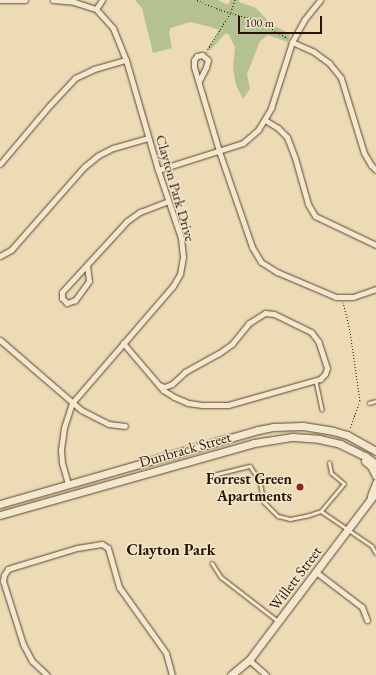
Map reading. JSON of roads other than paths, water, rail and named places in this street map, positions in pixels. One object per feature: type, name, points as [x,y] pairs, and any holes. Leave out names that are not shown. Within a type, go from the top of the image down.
[{"type":"main road","name":"Dunbrack Street","points":[[0,504],[273,427],[303,426],[347,435],[376,452]]},
{"type":"main road","name":"Dunbrack Street","points":[[0,515],[254,443],[293,437],[319,439],[350,448],[376,464]]},
{"type":"main road","points":[[350,448],[371,466],[376,476]]},
{"type":"main road","points":[[368,503],[376,483]]},
{"type":"main road","name":"Willett Street","points":[[231,675],[249,660],[376,492]]},
{"type":"street","points":[[0,0],[25,0]]},
{"type":"street","points":[[53,0],[74,2],[96,9],[102,0]]},
{"type":"street","points":[[158,170],[243,143],[258,130],[271,108],[292,42],[304,20],[320,0]]},
{"type":"street","name":"Clayton Park Drive","points":[[68,484],[62,463],[61,450],[64,428],[72,403],[160,303],[173,286],[180,274],[183,257],[180,238],[148,138],[126,60],[113,28],[96,9]]},
{"type":"street","points":[[292,42],[314,52],[329,63],[341,78],[364,153],[371,165],[376,170]]},
{"type":"street","points":[[199,81],[208,60],[204,56],[197,56],[194,60],[194,67],[219,151],[252,247],[261,262],[277,272],[336,297],[353,297],[376,289]]},
{"type":"street","points":[[0,164],[75,78],[94,69],[126,60]]},
{"type":"street","points":[[265,120],[278,128],[286,138],[295,158],[308,204],[315,216],[376,245]]},
{"type":"street","points":[[0,256],[11,250],[84,167],[99,155],[113,148],[148,138]]},
{"type":"street","points":[[87,265],[89,281],[75,300],[67,303],[62,298],[62,292],[127,221],[140,212],[168,201]]},
{"type":"street","points":[[124,343],[163,390],[188,403],[228,405],[316,380],[323,377],[327,368],[318,341],[311,332],[274,314],[265,313],[249,323],[232,344],[185,372],[172,384],[164,387],[159,385]]},
{"type":"street","points":[[0,340],[81,410],[109,424],[125,426]]},
{"type":"street","points":[[47,675],[32,661],[23,644],[3,582],[4,575],[8,569],[14,567],[77,548],[102,544],[108,548],[119,587],[166,653],[172,675]]},
{"type":"street","points":[[316,572],[362,607],[367,620]]},
{"type":"street","points":[[249,660],[266,675]]},
{"type":"lane","points":[[316,380],[322,409]]},
{"type":"lane","points":[[369,404],[376,401]]},
{"type":"lane","points":[[213,475],[250,466],[260,481],[264,502],[278,516],[290,519],[321,511],[344,484],[332,473],[329,463]]},
{"type":"lane","points":[[321,511],[349,528],[372,546],[376,553]]},
{"type":"lane","points":[[212,563],[222,578],[279,621]]},
{"type":"place","name":"Forrest Green Apartments","points":[[300,487]]},
{"type":"district","name":"Clayton Park","points":[[171,550]]}]
